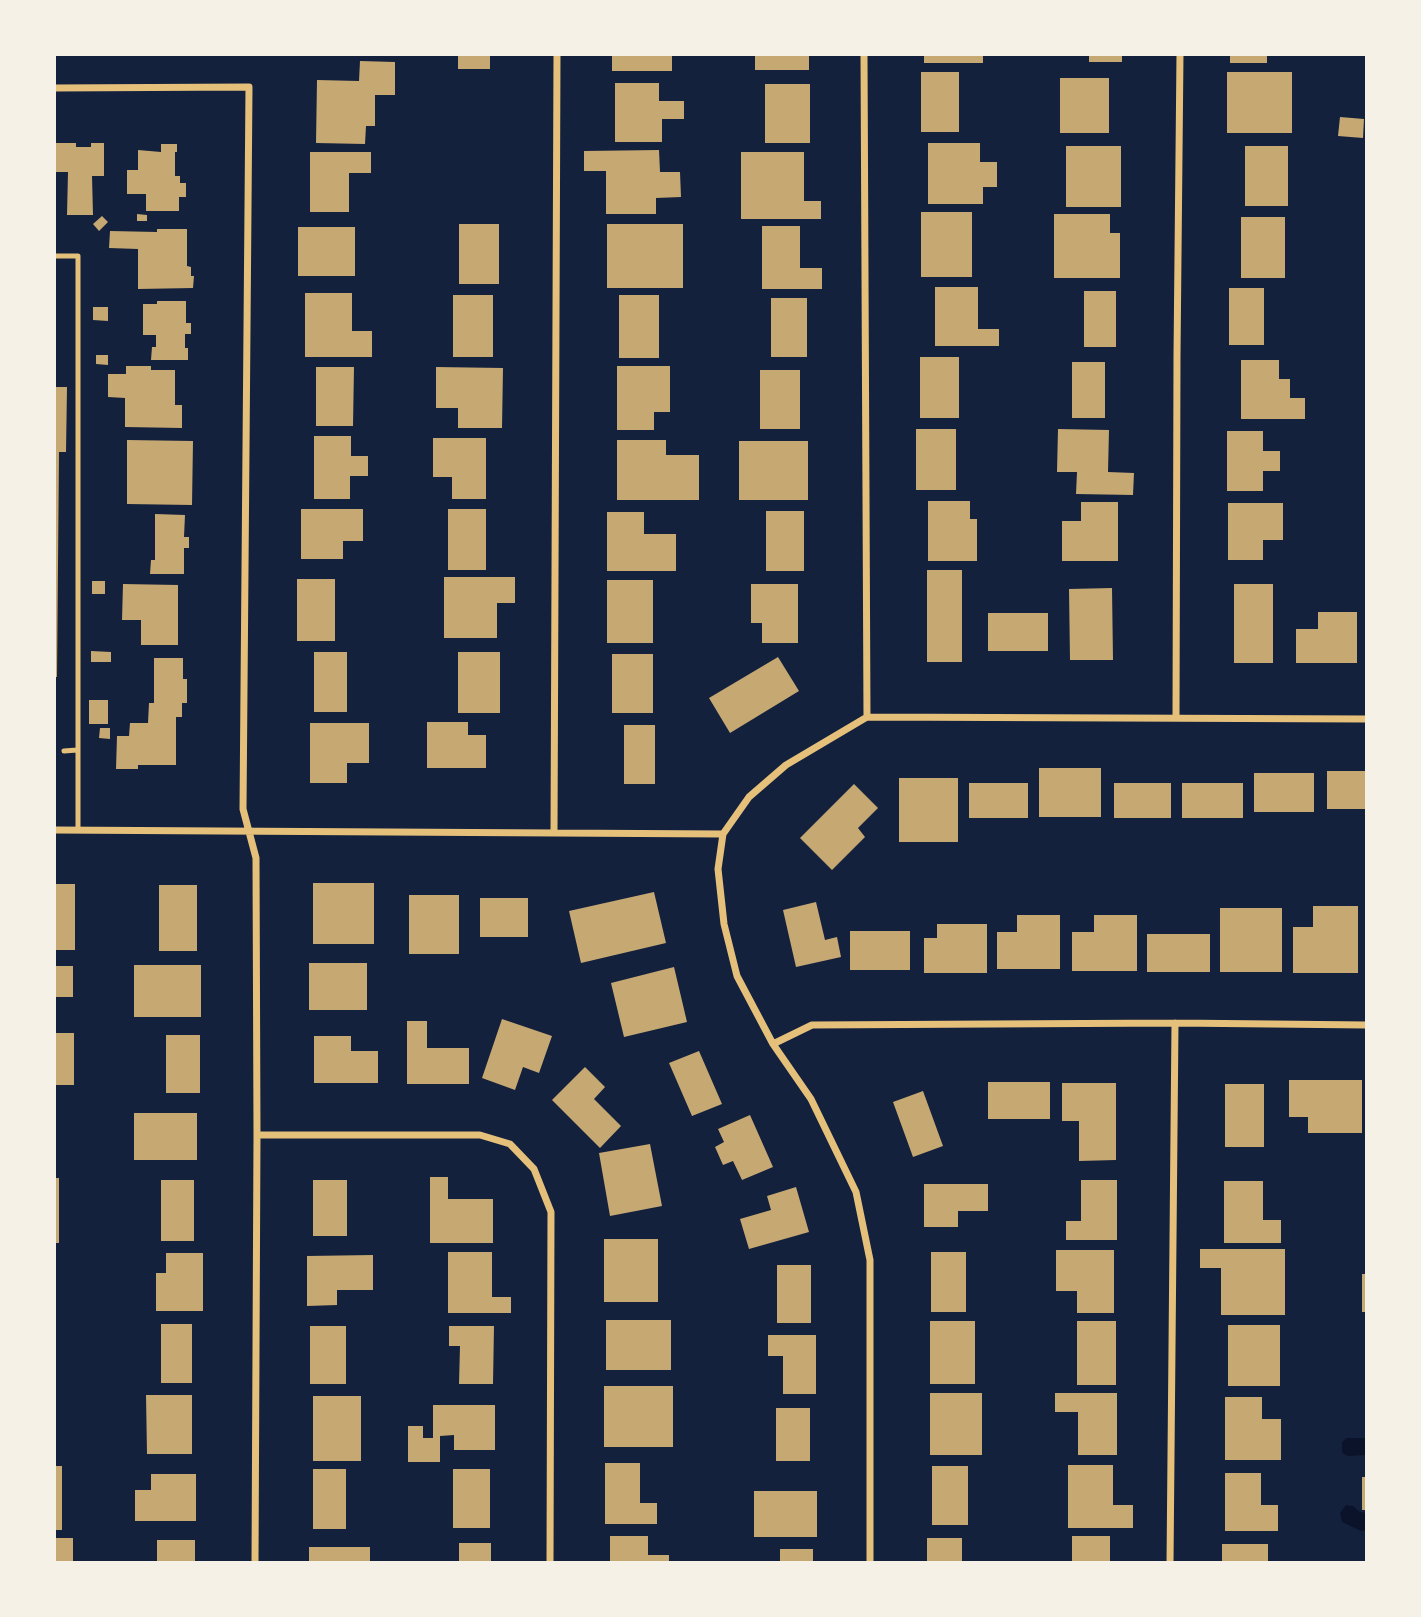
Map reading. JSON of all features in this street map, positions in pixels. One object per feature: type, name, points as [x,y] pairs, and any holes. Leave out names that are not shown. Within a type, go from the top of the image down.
[{"type":"street","points":[[554,832],[557,54]]},
{"type":"street","points":[[864,54],[867,716]]},
{"type":"street","points":[[1176,717],[1180,54]]},
{"type":"street","points":[[54,88],[249,87],[243,809],[256,858],[255,1563]]},
{"type":"street","points":[[870,1563],[870,1260],[856,1192],[811,1100],[773,1044],[737,976],[724,924],[718,869],[723,834],[749,797],[786,765],[867,716],[1367,719]]},
{"type":"street","points":[[54,830],[723,834]]},
{"type":"street","points":[[1170,1563],[1175,1023]]},
{"type":"street","points":[[773,1044],[812,1025],[1367,1025]]},
{"type":"street","points":[[257,1135],[480,1135],[510,1144],[534,1169],[551,1212],[550,1563]]},
{"type":"lane","points":[[54,257],[78,256],[78,830]]},
{"type":"lane","points":[[64,751],[77,750]]},
{"type":"water","points":[[1347,1438],[1367,1438],[1367,1455],[1344,1454],[1342,1442]]},
{"type":"water","points":[[1346,1505],[1367,1513],[1367,1530],[1361,1531],[1342,1522],[1340,1513]]},
{"type":"building","points":[[458,54],[490,54],[490,69],[458,69]]},
{"type":"building","points":[[612,54],[672,54],[672,71],[612,71]]},
{"type":"building","points":[[755,54],[809,54],[809,70],[755,70]]},
{"type":"building","points":[[924,54],[983,54],[983,63],[924,63]]},
{"type":"building","points":[[1089,54],[1122,54],[1122,62],[1089,62]]},
{"type":"building","points":[[1230,54],[1267,54],[1267,63],[1230,63]]},
{"type":"building","points":[[360,61],[395,62],[395,95],[375,95],[375,126],[366,126],[365,144],[316,143],[317,80],[359,81]]},
{"type":"building","points":[[921,72],[959,72],[959,132],[921,132]]},
{"type":"building","points":[[1227,72],[1292,72],[1292,133],[1227,133]]},
{"type":"building","points":[[1060,78],[1109,78],[1109,133],[1060,133]]},
{"type":"building","points":[[615,83],[659,83],[659,101],[684,101],[684,119],[662,119],[662,142],[615,142]]},
{"type":"building","points":[[765,84],[810,84],[810,143],[765,143]]},
{"type":"building","points":[[1340,117],[1364,119],[1363,138],[1338,136]]},
{"type":"building","points":[[54,143],[76,143],[76,147],[91,147],[91,143],[104,143],[104,176],[92,176],[93,215],[67,215],[68,172],[54,172]]},
{"type":"building","points":[[928,143],[980,143],[980,162],[997,162],[997,187],[983,187],[983,204],[928,204]]},
{"type":"building","points":[[161,144],[177,144],[175,176],[180,176],[180,183],[186,183],[186,197],[179,197],[179,211],[146,211],[146,194],[127,194],[127,170],[138,170],[138,150],[161,152]]},
{"type":"building","points":[[1066,146],[1121,146],[1121,207],[1066,207]]},
{"type":"building","points":[[1245,146],[1288,146],[1288,206],[1245,206]]},
{"type":"building","points":[[659,150],[660,172],[680,172],[681,197],[656,198],[656,214],[606,214],[606,171],[584,171],[584,151]]},
{"type":"building","points":[[310,152],[371,152],[371,173],[349,173],[349,212],[310,212]]},
{"type":"building","points":[[741,152],[804,152],[804,201],[821,201],[821,219],[741,219]]},
{"type":"building","points":[[921,212],[972,212],[972,277],[921,277]]},
{"type":"building","points":[[137,214],[147,215],[147,221],[137,221]]},
{"type":"building","points":[[1054,214],[1110,214],[1110,233],[1120,233],[1120,278],[1054,278]]},
{"type":"building","points":[[102,216],[108,222],[99,231],[93,224]]},
{"type":"building","points":[[1241,217],[1285,217],[1285,278],[1241,278]]},
{"type":"building","points":[[459,224],[499,224],[499,284],[459,284]]},
{"type":"building","points":[[607,224],[683,224],[683,288],[607,288]]},
{"type":"building","points":[[762,226],[800,226],[800,268],[822,268],[822,289],[762,289]]},
{"type":"building","points":[[298,227],[355,227],[355,276],[298,276]]},
{"type":"building","points":[[157,229],[187,229],[187,266],[191,267],[191,276],[194,276],[193,288],[138,289],[138,249],[109,248],[110,231],[157,232]]},
{"type":"building","points":[[935,287],[978,287],[978,329],[999,329],[999,346],[935,346]]},
{"type":"building","points":[[1229,288],[1264,288],[1264,345],[1229,345]]},
{"type":"building","points":[[1084,291],[1116,291],[1116,347],[1084,347]]},
{"type":"building","points":[[305,293],[352,293],[352,331],[372,331],[372,357],[305,357]]},
{"type":"building","points":[[453,295],[493,295],[493,357],[453,357]]},
{"type":"building","points":[[619,295],[659,295],[659,358],[619,358]]},
{"type":"building","points":[[771,298],[807,298],[807,357],[771,357]]},
{"type":"building","points":[[157,301],[186,301],[186,323],[191,323],[191,334],[185,334],[188,360],[151,360],[152,347],[156,347],[156,335],[143,335],[143,304],[157,304]]},
{"type":"building","points":[[93,307],[108,307],[108,321],[93,320]]},
{"type":"building","points":[[96,355],[108,355],[108,365],[96,364]]},
{"type":"building","points":[[920,357],[959,357],[959,418],[920,418]]},
{"type":"building","points":[[1241,360],[1279,360],[1279,379],[1290,379],[1290,398],[1305,398],[1305,419],[1241,419]]},
{"type":"building","points":[[1072,362],[1105,362],[1105,418],[1072,418]]},
{"type":"building","points":[[126,366],[175,370],[175,405],[182,405],[182,428],[125,427],[125,398],[108,397],[108,374],[126,374]]},
{"type":"building","points":[[617,366],[670,366],[670,412],[654,412],[654,430],[617,430]]},
{"type":"building","points":[[316,367],[354,367],[353,426],[316,426]]},
{"type":"building","points":[[436,367],[503,368],[502,428],[458,428],[458,408],[436,408]]},
{"type":"building","points":[[760,370],[800,370],[800,429],[760,429]]},
{"type":"building","points":[[54,387],[67,387],[66,452],[59,452],[57,677],[54,677]]},
{"type":"building","points":[[916,429],[956,429],[956,490],[916,490]]},
{"type":"building","points":[[1058,429],[1109,430],[1108,472],[1134,473],[1133,495],[1076,494],[1077,472],[1057,472]]},
{"type":"building","points":[[1227,431],[1263,431],[1263,451],[1280,451],[1280,471],[1263,471],[1263,491],[1227,491]]},
{"type":"building","points":[[314,436],[351,436],[351,456],[368,456],[368,476],[350,476],[350,499],[314,499]]},
{"type":"building","points":[[433,438],[486,438],[486,499],[452,499],[452,477],[433,477]]},
{"type":"building","points":[[127,440],[193,441],[192,505],[127,504]]},
{"type":"building","points":[[617,440],[666,440],[666,455],[699,455],[699,500],[617,500]]},
{"type":"building","points":[[739,441],[808,441],[808,500],[739,500]]},
{"type":"building","points":[[928,501],[970,501],[970,519],[977,519],[977,561],[928,561]]},
{"type":"building","points":[[1081,502],[1118,502],[1118,561],[1062,561],[1062,521],[1081,521]]},
{"type":"building","points":[[1228,503],[1283,503],[1283,540],[1263,540],[1263,560],[1228,560]]},
{"type":"building","points":[[301,509],[363,509],[363,541],[343,541],[343,559],[301,559]]},
{"type":"building","points":[[448,509],[486,509],[486,570],[448,570]]},
{"type":"building","points":[[766,511],[804,511],[804,571],[766,571]]},
{"type":"building","points":[[607,512],[644,512],[644,534],[676,534],[676,571],[607,571]]},
{"type":"building","points":[[155,514],[185,515],[184,537],[189,537],[189,548],[184,548],[184,574],[150,574],[151,560],[155,560]]},
{"type":"building","points":[[927,570],[962,570],[962,662],[927,662]]},
{"type":"building","points":[[444,577],[515,577],[515,603],[497,603],[497,638],[444,638]]},
{"type":"building","points":[[297,579],[335,579],[335,641],[297,641]]},
{"type":"building","points":[[607,580],[653,580],[653,643],[607,643]]},
{"type":"building","points":[[92,581],[105,581],[105,594],[92,594]]},
{"type":"building","points":[[123,584],[178,585],[178,645],[141,645],[141,620],[122,620]]},
{"type":"building","points":[[751,584],[798,584],[798,643],[762,643],[762,623],[751,623]]},
{"type":"building","points":[[1234,584],[1273,584],[1273,663],[1234,663]]},
{"type":"building","points":[[1112,588],[1113,660],[1070,660],[1069,589]]},
{"type":"building","points":[[1318,612],[1357,612],[1357,663],[1296,663],[1296,629],[1318,629]]},
{"type":"building","points":[[988,613],[1048,613],[1048,651],[988,651]]},
{"type":"building","points":[[91,651],[111,652],[111,662],[91,662]]},
{"type":"building","points":[[314,652],[347,652],[347,712],[314,712]]},
{"type":"building","points":[[458,652],[500,652],[500,713],[458,713]]},
{"type":"building","points":[[612,654],[653,654],[653,713],[612,713]]},
{"type":"building","points":[[778,657],[799,691],[730,733],[709,698]]},
{"type":"building","points":[[154,658],[183,658],[183,679],[187,679],[187,703],[182,703],[182,717],[176,717],[176,765],[138,765],[138,769],[116,769],[117,736],[129,736],[130,723],[148,723],[149,703],[154,703]]},
{"type":"building","points":[[89,700],[108,700],[108,724],[89,724]]},
{"type":"building","points":[[427,722],[468,722],[468,735],[486,735],[486,768],[427,768]]},
{"type":"building","points":[[310,723],[369,723],[369,763],[347,763],[347,783],[310,783]]},
{"type":"building","points":[[624,725],[655,725],[655,784],[624,784]]},
{"type":"building","points":[[100,728],[110,728],[110,739],[99,738]]},
{"type":"building","points":[[1039,768],[1101,768],[1101,817],[1039,817]]},
{"type":"building","points":[[1327,771],[1367,771],[1367,809],[1327,809]]},
{"type":"building","points":[[1254,773],[1314,773],[1314,812],[1254,812]]},
{"type":"building","points":[[899,778],[958,778],[958,842],[899,842]]},
{"type":"building","points":[[969,783],[1028,783],[1028,818],[969,818]]},
{"type":"building","points":[[1114,783],[1171,783],[1171,818],[1114,818]]},
{"type":"building","points":[[1182,783],[1243,783],[1243,818],[1182,818]]},
{"type":"building","points":[[854,784],[878,808],[858,828],[865,837],[832,870],[800,838]]},
{"type":"building","points":[[313,883],[374,883],[374,944],[313,944]]},
{"type":"building","points":[[54,884],[75,884],[75,950],[54,950]]},
{"type":"building","points":[[159,885],[197,885],[197,951],[159,951]]},
{"type":"building","points":[[654,892],[666,943],[581,963],[569,911]]},
{"type":"building","points":[[409,895],[459,895],[459,954],[409,954]]},
{"type":"building","points":[[480,898],[528,898],[528,937],[480,937]]},
{"type":"building","points":[[816,902],[825,940],[837,937],[841,957],[796,967],[783,910]]},
{"type":"building","points":[[1313,906],[1358,906],[1358,973],[1293,973],[1293,927],[1313,927]]},
{"type":"building","points":[[1220,908],[1282,908],[1282,972],[1220,972]]},
{"type":"building","points":[[1017,915],[1060,915],[1060,969],[997,969],[997,932],[1017,932]]},
{"type":"building","points":[[1094,915],[1137,915],[1137,971],[1072,971],[1072,932],[1094,932]]},
{"type":"building","points":[[937,924],[987,924],[987,973],[924,973],[924,938],[937,938]]},
{"type":"building","points":[[850,931],[910,931],[910,970],[850,970]]},
{"type":"building","points":[[1147,934],[1210,934],[1210,972],[1147,972]]},
{"type":"building","points":[[309,963],[367,963],[367,1010],[309,1010]]},
{"type":"building","points":[[134,965],[201,965],[201,1017],[134,1017]]},
{"type":"building","points":[[54,966],[73,966],[73,997],[54,997]]},
{"type":"building","points":[[674,967],[687,1022],[624,1037],[611,983]]},
{"type":"building","points":[[502,1019],[552,1036],[539,1073],[523,1067],[515,1090],[482,1078]]},
{"type":"building","points":[[407,1021],[427,1021],[427,1048],[469,1048],[469,1084],[407,1084]]},
{"type":"building","points":[[54,1033],[74,1033],[74,1085],[54,1085]]},
{"type":"building","points":[[166,1035],[200,1035],[200,1093],[166,1093]]},
{"type":"building","points":[[314,1036],[351,1036],[351,1051],[378,1051],[378,1083],[314,1083]]},
{"type":"building","points":[[699,1051],[722,1104],[692,1116],[669,1063]]},
{"type":"building","points":[[585,1067],[605,1087],[594,1099],[621,1126],[600,1148],[552,1100]]},
{"type":"building","points":[[1289,1080],[1362,1080],[1362,1133],[1308,1133],[1308,1117],[1289,1117]]},
{"type":"building","points":[[988,1082],[1050,1082],[1050,1119],[988,1119]]},
{"type":"building","points":[[1062,1083],[1116,1083],[1116,1160],[1079,1161],[1079,1121],[1062,1121]]},
{"type":"building","points":[[1225,1084],[1264,1084],[1264,1147],[1225,1147]]},
{"type":"building","points":[[923,1091],[943,1146],[913,1157],[893,1102]]},
{"type":"building","points":[[134,1113],[197,1113],[197,1160],[134,1160]]},
{"type":"building","points":[[750,1115],[773,1167],[742,1180],[733,1161],[723,1165],[715,1147],[724,1142],[718,1129]]},
{"type":"building","points":[[650,1144],[662,1206],[610,1216],[599,1153]]},
{"type":"building","points":[[430,1177],[448,1177],[448,1199],[493,1199],[493,1243],[430,1243]]},
{"type":"building","points":[[54,1178],[59,1178],[59,1243],[54,1243]]},
{"type":"building","points":[[161,1180],[194,1180],[194,1241],[161,1241]]},
{"type":"building","points":[[313,1180],[347,1180],[347,1236],[313,1236]]},
{"type":"building","points":[[1081,1180],[1117,1180],[1117,1240],[1066,1240],[1066,1221],[1081,1221]]},
{"type":"building","points":[[1224,1181],[1263,1181],[1263,1220],[1281,1220],[1281,1243],[1224,1243]]},
{"type":"building","points":[[924,1184],[988,1184],[988,1211],[958,1211],[958,1227],[924,1227]]},
{"type":"building","points":[[796,1187],[809,1232],[749,1249],[740,1219],[771,1210],[767,1196]]},
{"type":"building","points":[[604,1239],[658,1239],[658,1302],[604,1302]]},
{"type":"building","points":[[1200,1249],[1285,1249],[1285,1315],[1221,1315],[1221,1268],[1200,1268]]},
{"type":"building","points":[[1056,1250],[1114,1250],[1114,1313],[1077,1313],[1077,1291],[1056,1291]]},
{"type":"building","points":[[448,1252],[492,1252],[492,1297],[511,1297],[511,1313],[448,1313]]},
{"type":"building","points":[[931,1252],[966,1252],[966,1312],[931,1312]]},
{"type":"building","points":[[166,1253],[203,1253],[203,1311],[156,1311],[156,1273],[166,1273]]},
{"type":"building","points":[[373,1255],[373,1290],[337,1290],[337,1305],[307,1306],[307,1256]]},
{"type":"building","points":[[777,1265],[811,1265],[811,1323],[777,1323]]},
{"type":"building","points":[[1362,1274],[1367,1274],[1367,1312],[1362,1312]]},
{"type":"building","points":[[606,1320],[671,1320],[671,1370],[606,1370]]},
{"type":"building","points":[[930,1321],[975,1321],[975,1384],[930,1384]]},
{"type":"building","points":[[1077,1321],[1116,1321],[1116,1385],[1077,1385]]},
{"type":"building","points":[[161,1324],[192,1324],[192,1383],[161,1383]]},
{"type":"building","points":[[1228,1325],[1280,1325],[1280,1386],[1228,1386]]},
{"type":"building","points":[[310,1326],[346,1326],[346,1384],[310,1384]]},
{"type":"building","points":[[449,1326],[494,1326],[493,1384],[459,1384],[460,1346],[449,1346]]},
{"type":"building","points":[[768,1335],[816,1335],[816,1394],[783,1394],[783,1356],[768,1356]]},
{"type":"building","points":[[604,1386],[673,1386],[673,1447],[604,1447]]},
{"type":"building","points":[[930,1393],[982,1393],[982,1455],[930,1455]]},
{"type":"building","points":[[1055,1393],[1117,1393],[1117,1455],[1078,1455],[1078,1412],[1055,1412]]},
{"type":"building","points":[[146,1395],[192,1395],[192,1454],[147,1454]]},
{"type":"building","points":[[313,1396],[361,1396],[361,1461],[313,1461]]},
{"type":"building","points":[[1225,1397],[1262,1397],[1262,1419],[1281,1419],[1281,1460],[1225,1460]]},
{"type":"building","points":[[433,1405],[495,1405],[495,1450],[454,1450],[454,1435],[440,1436],[440,1462],[408,1462],[408,1426],[423,1426],[423,1438],[433,1438]]},
{"type":"building","points":[[776,1408],[810,1408],[810,1461],[776,1461]]},
{"type":"building","points":[[605,1463],[640,1463],[640,1503],[657,1503],[657,1524],[605,1524]]},
{"type":"building","points":[[1068,1465],[1113,1465],[1113,1505],[1133,1505],[1133,1528],[1068,1528]]},
{"type":"building","points":[[54,1466],[62,1466],[62,1530],[54,1530]]},
{"type":"building","points":[[932,1466],[968,1466],[968,1525],[932,1525]]},
{"type":"building","points":[[313,1469],[346,1469],[346,1529],[313,1529]]},
{"type":"building","points":[[453,1469],[490,1469],[490,1528],[453,1528]]},
{"type":"building","points":[[1225,1473],[1261,1473],[1261,1505],[1278,1505],[1278,1531],[1225,1531]]},
{"type":"building","points":[[151,1474],[196,1474],[196,1521],[135,1521],[135,1490],[151,1490]]},
{"type":"building","points":[[1362,1477],[1367,1477],[1367,1510],[1362,1510]]},
{"type":"building","points":[[754,1491],[817,1491],[817,1537],[754,1537]]},
{"type":"building","points":[[610,1536],[648,1536],[648,1555],[669,1555],[669,1563],[610,1563]]},
{"type":"building","points":[[1072,1536],[1110,1536],[1110,1563],[1072,1563]]},
{"type":"building","points":[[54,1538],[73,1538],[73,1563],[54,1563]]},
{"type":"building","points":[[927,1538],[962,1538],[962,1563],[927,1563]]},
{"type":"building","points":[[157,1540],[195,1540],[195,1563],[157,1563]]},
{"type":"building","points":[[459,1543],[491,1543],[491,1563],[459,1563]]},
{"type":"building","points":[[1222,1544],[1268,1544],[1268,1563],[1222,1563]]},
{"type":"building","points":[[309,1547],[370,1547],[370,1563],[309,1563]]},
{"type":"building","points":[[780,1549],[813,1549],[813,1563],[780,1563]]}]
